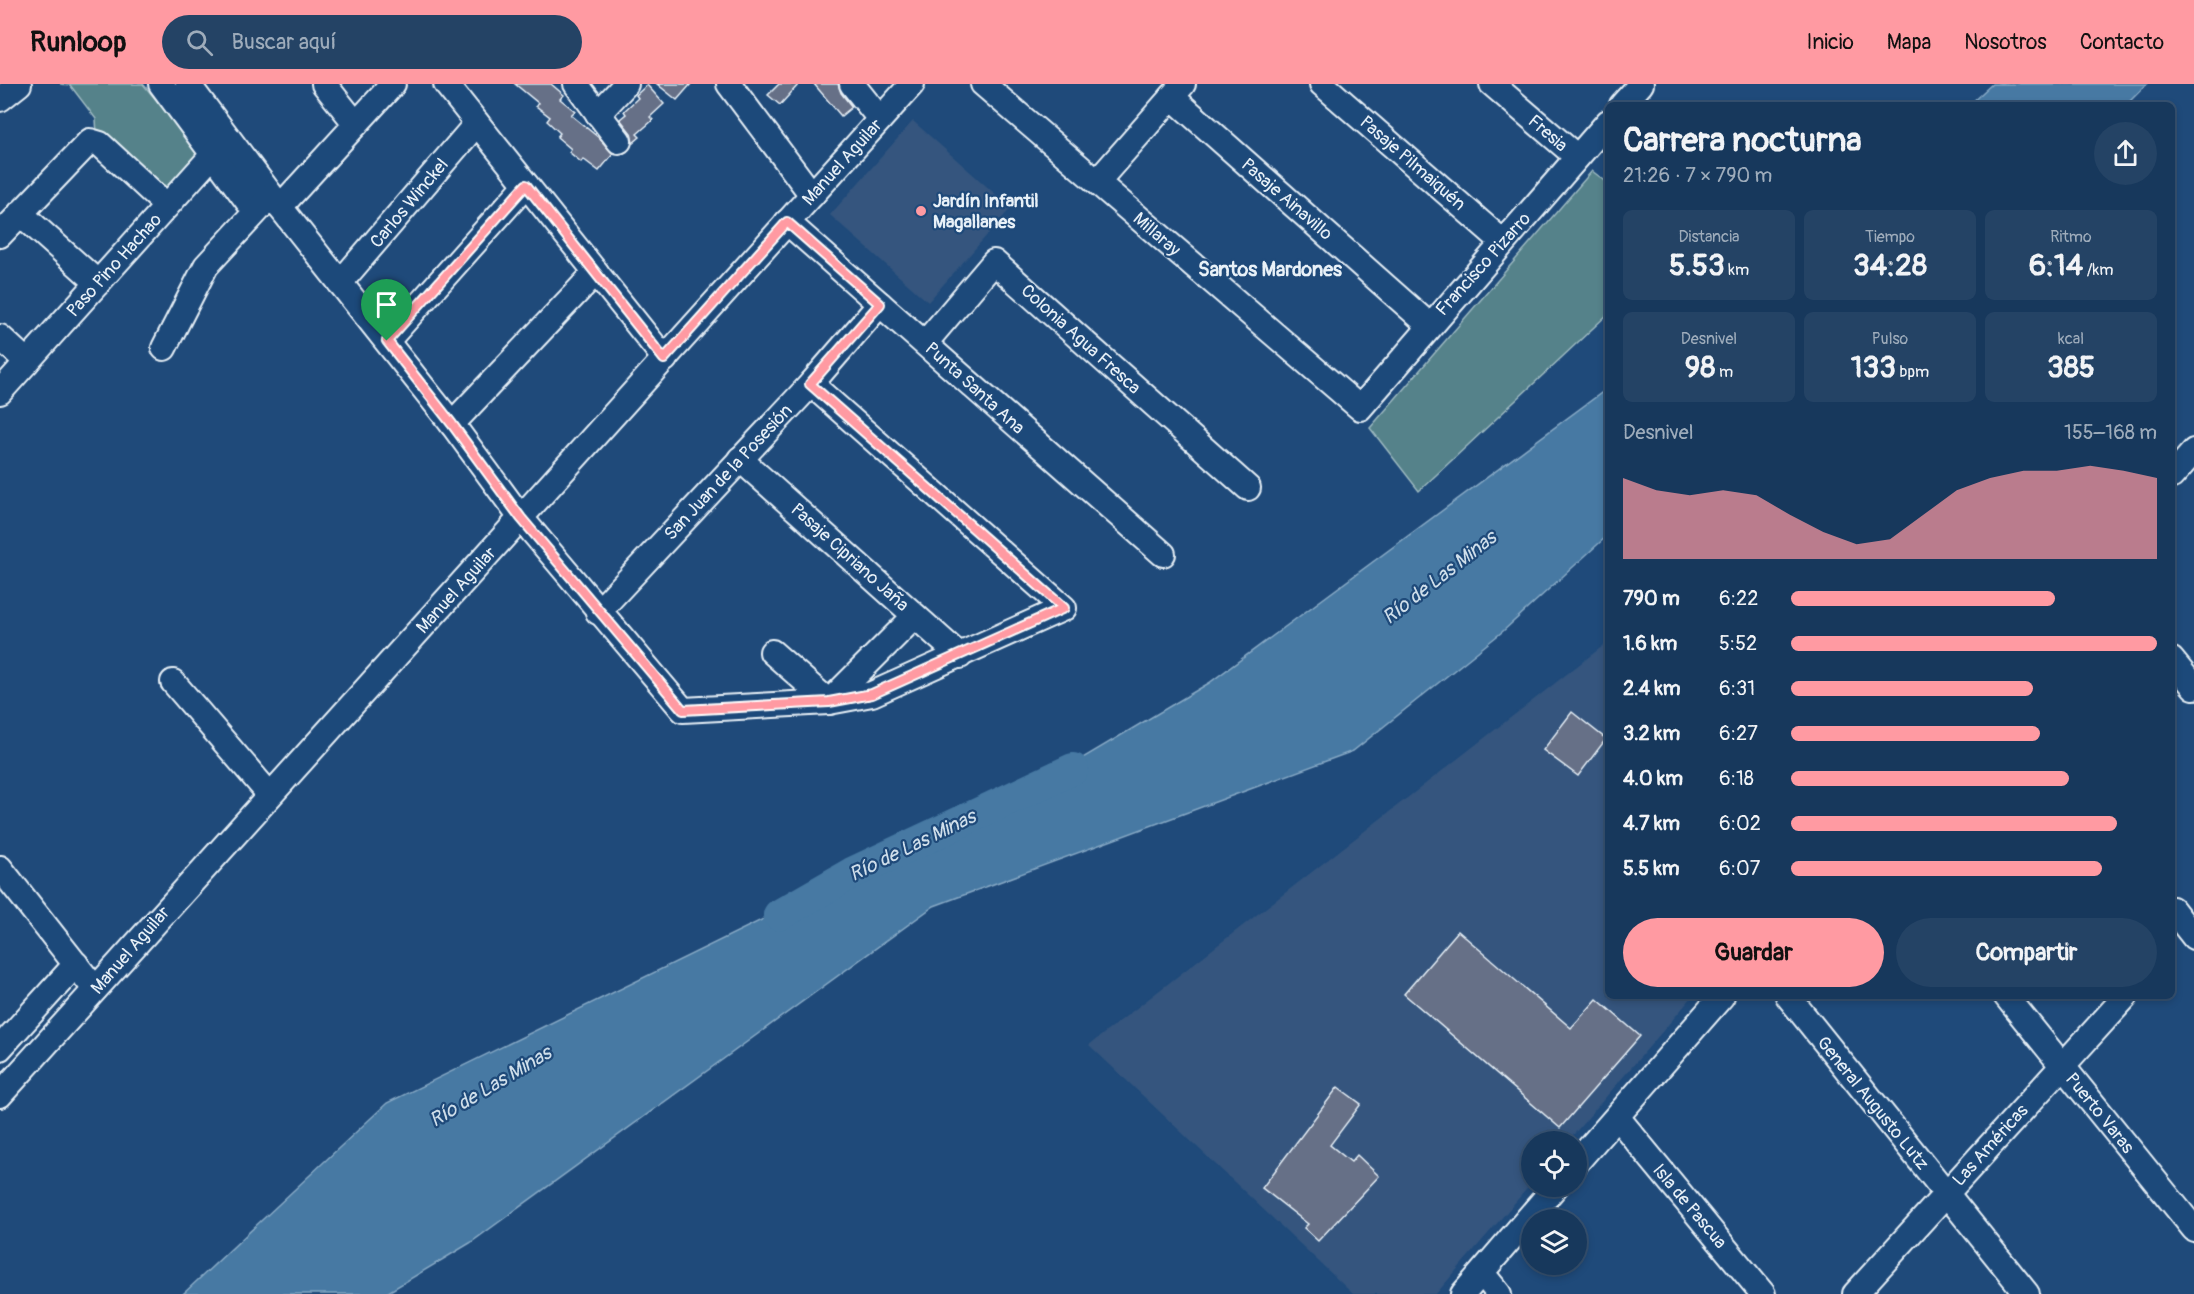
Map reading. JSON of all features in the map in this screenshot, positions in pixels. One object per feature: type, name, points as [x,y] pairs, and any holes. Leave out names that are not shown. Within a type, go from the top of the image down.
[{"type":"street","points":[[0,99],[19,84]]},
{"type":"street","points":[[161,84],[221,147],[266,202],[340,283],[452,424],[521,518],[683,710],[829,702],[872,694],[1064,608],[810,384]]},
{"type":"street","points":[[188,84],[221,147]]},
{"type":"street","points":[[324,84],[356,124]]},
{"type":"street","points":[[164,348],[206,266],[266,202],[356,124],[393,84]]},
{"type":"street","points":[[446,84],[664,359]]},
{"type":"street","points":[[576,84],[619,141]]},
{"type":"street","points":[[598,114],[626,84]]},
{"type":"street","points":[[729,84],[812,195]]},
{"type":"street","points":[[852,84],[880,118]]},
{"type":"street","name":"Manuel Aguilar","points":[[0,1095],[269,794],[912,84]]},
{"type":"street","name":"Pasaje Pilmaiquén","points":[[1323,84],[1503,242]]},
{"type":"street","name":"Fresia","points":[[1492,84],[1577,158]]},
{"type":"street","points":[[1625,102],[1641,84]]},
{"type":"street","name":"Millaray","points":[[991,87],[1097,182],[1360,408]]},
{"type":"street","points":[[1097,182],[1178,91]]},
{"type":"street","name":"Pasaje Ainavillo","points":[[1178,91],[1429,325]]},
{"type":"street","name":"Carlos Winckel","points":[[340,283],[477,123]]},
{"type":"street","name":"Francisco Pizarro","points":[[1360,408],[1429,325],[1605,125]]},
{"type":"street","points":[[0,235],[87,142],[97,142],[168,206]]},
{"type":"street","name":"Paso Pino Hachao","points":[[0,392],[221,147]]},
{"type":"street","points":[[387,341],[526,185]]},
{"type":"street","points":[[20,213],[98,283]]},
{"type":"street","name":"Punta Santa Ana","points":[[787,222],[1163,554]]},
{"type":"street","name":"Colonia Agua Fresca","points":[[925,343],[994,262],[1248,488]]},
{"type":"street","points":[[452,424],[596,272]]},
{"type":"street","name":"San Juan de la Posesión","points":[[598,612],[810,384],[880,304]]},
{"type":"street","points":[[0,337],[27,362]]},
{"type":"street","name":"Pasaje Cipriano Jaña","points":[[740,459],[960,656]]},
{"type":"street","points":[[829,702],[915,616]]},
{"type":"street","points":[[772,652],[829,702]]},
{"type":"street","points":[[2175,664],[2194,687]]},
{"type":"street","points":[[173,682],[269,794]]},
{"type":"street","points":[[1,873],[95,989]]},
{"type":"street","points":[[2175,914],[2187,933]]},
{"type":"street","name":"Manuel Aguilar","points":[[0,1048],[76,964]]},
{"type":"street","points":[[1587,1151],[1719,999]]},
{"type":"street","name":"General Augusto Lutz","points":[[1790,999],[2026,1294]]},
{"type":"street","name":"Puerto Varas","points":[[2008,999],[2194,1229]]},
{"type":"street","name":"Las Américas","points":[[1855,1294],[2123,999]]},
{"type":"street","name":"Isla de Pascua","points":[[1617,1117],[1763,1294]]},
{"type":"street","points":[[1463,1294],[1547,1197]]},
{"type":"street","points":[[1482,1272],[1499,1294]]},
{"type":"shaded area","name":"Jardín Infantil Magallanes","points":[[913,121],[1011,208],[928,302],[830,215]]},
{"type":"shaded area","points":[[1605,644],[1605,999],[1690,999],[1577,1131],[1521,1131],[1521,1196],[1436,1294],[1353,1294],[1089,1045]]},
{"type":"green space","points":[[60,84],[143,84],[204,158],[168,199],[97,135],[96,119],[70,85]]},
{"type":"green space","points":[[1592,171],[1605,181],[1605,317],[1419,491],[1370,428]]},
{"type":"water","points":[[1992,84],[2147,84],[2129,102],[1972,102]]},
{"type":"water","points":[[1605,390],[1605,538],[1502,632],[1353,751],[934,906],[470,1243],[385,1294],[183,1294],[387,1103],[1034,787],[1209,683]]},
{"type":"building","points":[[515,84],[551,84],[564,95],[560,99],[575,111],[571,115],[599,138],[613,154],[599,171],[583,159],[581,162],[569,152],[571,149],[557,137],[560,133],[547,121],[550,117],[536,106],[538,103]]},
{"type":"building","points":[[657,84],[691,84],[677,100]]},
{"type":"building","points":[[779,84],[799,84],[780,105],[768,95]]},
{"type":"building","points":[[814,84],[838,84],[841,93],[852,107],[841,116]]},
{"type":"building","points":[[647,85],[664,104],[650,117],[653,120],[637,134],[640,137],[633,143],[631,133],[620,119],[626,114],[624,111],[638,98],[636,95]]},
{"type":"building","points":[[1572,712],[1605,738],[1578,776],[1543,750]]},
{"type":"building","points":[[1458,931],[1571,1028],[1597,999],[1640,1036],[1560,1128],[1404,994]]},
{"type":"building","points":[[1338,1087],[1361,1104],[1330,1145],[1351,1162],[1357,1155],[1379,1176],[1318,1241],[1304,1228],[1308,1224],[1262,1188]]},
{"type":"waterway","name":"Río de Las Minas","points":[[779,915],[852,873],[1073,769]]},
{"type":"place","name":"Jardín Infantil Magallanes","points":[[921,211]]},
{"type":"district","name":"Santos Mardones","points":[[1270,269]]},
{"type":"route","points":[[526,185],[664,359],[787,222],[880,304],[810,384],[1064,608],[872,694],[829,702],[683,710],[672,700],[521,518],[387,341],[526,185]]}]
